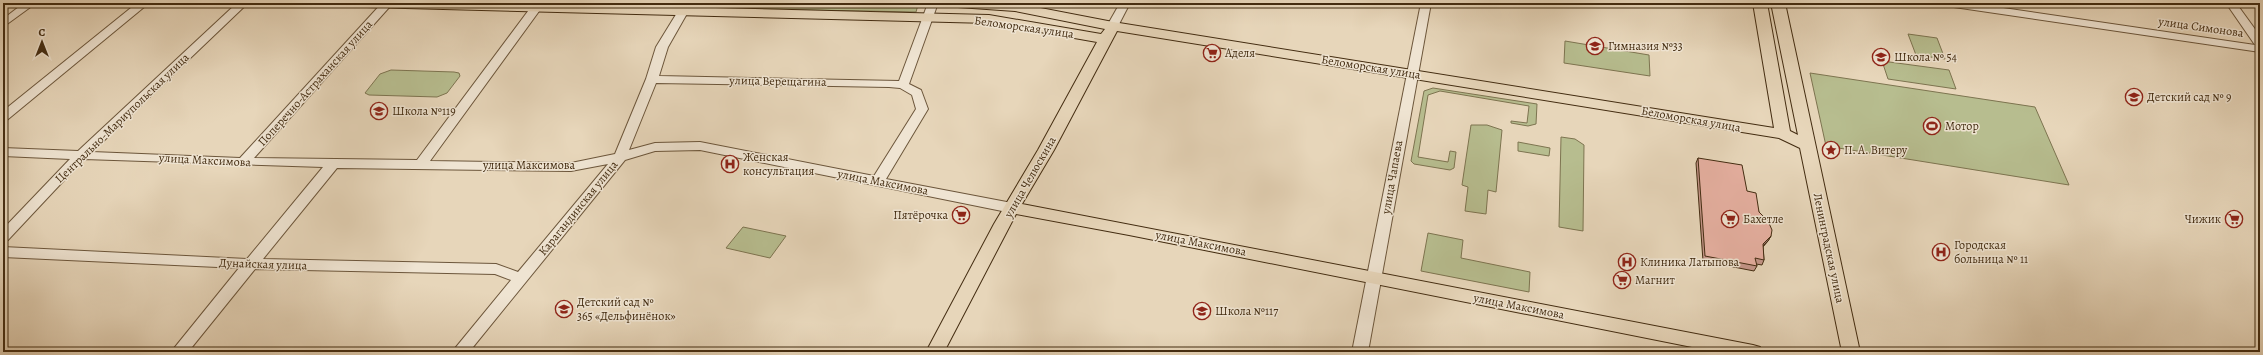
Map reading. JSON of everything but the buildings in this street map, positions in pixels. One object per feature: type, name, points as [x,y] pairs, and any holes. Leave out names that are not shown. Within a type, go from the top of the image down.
[{"type":"main road","name":"Беломорская улица","points":[[366,3],[686,6],[988,20],[1105,40]]},
{"type":"main road","name":"Беломорская улица","points":[[958,3],[996,4],[1113,26],[1783,134]]},
{"type":"main road","points":[[1760,3],[1783,134],[1808,145]]},
{"type":"main road","name":"Ленинградская улица","points":[[1778,3],[1851,352]]},
{"type":"main road","name":"улица Челюскина","points":[[935,352],[1012,208],[1046,150],[1113,26]]},
{"type":"main road","name":"улица Максимова","points":[[1012,208],[1753,352]]},
{"type":"street","points":[[3,24],[31,3]]},
{"type":"street","points":[[3,117],[144,3]]},
{"type":"street","name":"Центрально-Мариупольская улица","points":[[3,237],[81,155],[243,3]]},
{"type":"street","points":[[877,182],[922,109],[917,93],[903,85],[933,3]]},
{"type":"street","name":"улица Челюскина","points":[[1113,26],[1125,3]]},
{"type":"street","name":"улица Чапаева","points":[[1360,352],[1372,277],[1426,3]]},
{"type":"street","name":"улица Симонова","points":[[1947,3],[2260,49]]},
{"type":"street","points":[[2231,3],[2260,44]]},
{"type":"street","name":"Поперечно-Астраханская улица","points":[[243,162],[388,4]]},
{"type":"street","points":[[420,165],[538,5]]},
{"type":"street","name":"Карагандинская улица","points":[[460,352],[620,157],[652,79],[662,47],[686,6]]},
{"type":"street","name":"улица Верещагина","points":[[652,79],[889,83],[903,85]]},
{"type":"street","name":"улица Максимова","points":[[3,152],[243,162],[571,167],[620,157],[655,147],[700,146],[1012,208]]},
{"type":"street","points":[[179,352],[332,164]]},
{"type":"street","name":"Дунайская улица","points":[[3,252],[251,264],[496,269],[521,278]]},
{"type":"green space","points":[[572,3],[675,3],[674,6]]},
{"type":"green space","points":[[704,3],[918,5],[916,12],[705,8]]},
{"type":"green space","points":[[1908,34],[1937,38],[1945,59],[1916,55]]},
{"type":"green space","points":[[1565,41],[1649,55],[1650,76],[1564,63]]},
{"type":"green space","points":[[1882,61],[1949,70],[1956,89],[1888,79]]},
{"type":"green space","points":[[391,70],[454,72],[459,73],[460,76],[447,93],[437,97],[369,95],[365,93],[380,74]]},
{"type":"green space","name":"Мотор","points":[[1810,73],[2035,107],[2069,185],[1826,146]]},
{"type":"green space","points":[[1433,88],[1537,104],[1536,124],[1528,126],[1511,123],[1511,121],[1527,123],[1529,106],[1440,91],[1428,95],[1418,157],[1448,162],[1450,151],[1456,152],[1454,168],[1450,170],[1414,164],[1411,161],[1424,91]]},
{"type":"green space","points":[[1471,125],[1487,125],[1502,130],[1496,192],[1488,190],[1486,214],[1465,211],[1468,187],[1462,185]]},
{"type":"green space","points":[[1561,137],[1575,139],[1584,145],[1583,231],[1559,227]]},
{"type":"green space","points":[[1518,142],[1550,148],[1549,156],[1518,151]]},
{"type":"green space","points":[[743,227],[786,236],[770,258],[726,248]]},
{"type":"green space","points":[[1428,233],[1463,240],[1461,258],[1530,272],[1529,292],[1421,271]]},
{"type":"place","name":"Гимназия №33","points":[[1595,46]]},
{"type":"place","name":"Аделя","points":[[1212,53]]},
{"type":"place","name":"Школа № 54","points":[[1881,57]]},
{"type":"place","name":"Детский сад № 9","points":[[2134,97]]},
{"type":"place","name":"Школа №119","points":[[379,111]]},
{"type":"place","name":"Мотор","points":[[1932,126]]},
{"type":"place","name":"П. А. Витеру","points":[[1831,150]]},
{"type":"place","name":"Женская консультация","points":[[730,164]]},
{"type":"place","name":"Пятёрочка","points":[[961,215]]},
{"type":"place","name":"Бахетле","points":[[1730,219]]},
{"type":"place","name":"Чижик","points":[[2234,219]]},
{"type":"place","name":"Городская больница № 11","points":[[1941,252]]},
{"type":"place","name":"Клиника Латыпова","points":[[1627,262]]},
{"type":"place","name":"Магнит","points":[[1622,280]]},
{"type":"place","name":"Детский сад № 365 «Дельфинёнок»","points":[[564,309]]},
{"type":"place","name":"Школа №117","points":[[1202,311]]}]
